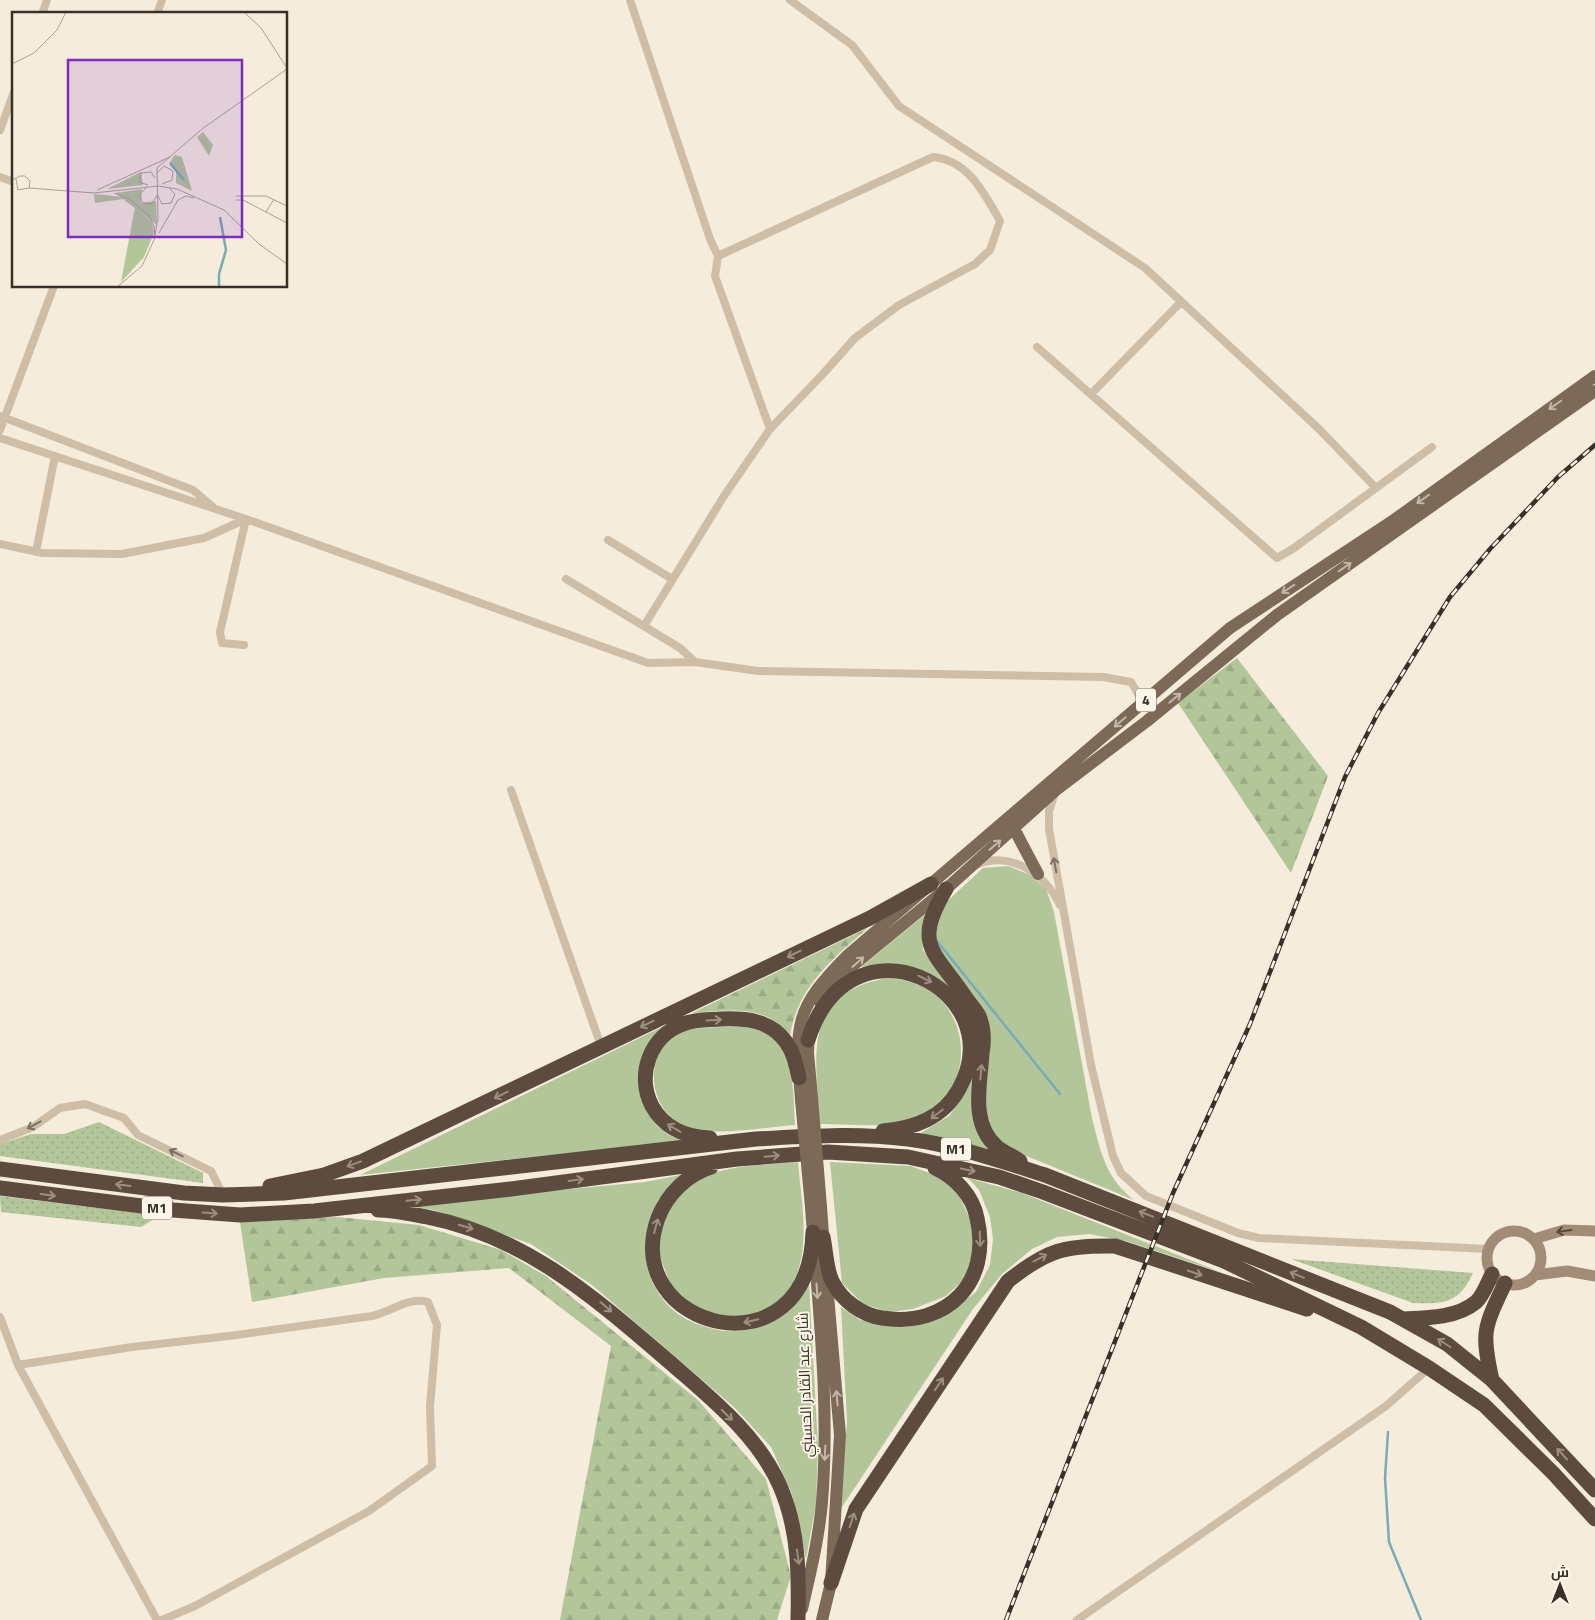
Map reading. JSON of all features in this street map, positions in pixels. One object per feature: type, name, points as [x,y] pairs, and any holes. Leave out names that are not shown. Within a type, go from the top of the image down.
[{"type":"highway","points":[[223,1195],[324,1175],[363,1161],[870,918],[931,884]]},
{"type":"highway","points":[[946,888],[933,910],[928,928],[928,940],[934,955],[979,1017],[984,1039],[977,1109],[983,1128],[996,1147],[1045,1175]]},
{"type":"highway","points":[[808,1040],[824,1004],[841,986],[864,974],[888,970],[913,974],[940,988],[960,1012],[968,1035],[969,1060],[964,1078],[956,1094],[939,1113],[923,1122],[906,1128],[824,1136]]},
{"type":"highway","points":[[756,1139],[692,1136],[666,1124],[654,1110],[647,1092],[645,1073],[654,1048],[666,1034],[690,1022],[748,1019],[765,1025],[780,1035],[791,1050],[799,1078]]},
{"type":"highway","name":"M1","points":[[0,1169],[184,1193],[223,1195],[284,1193],[756,1139],[824,1136],[909,1139],[992,1158],[1045,1175],[1206,1238],[1403,1320],[1447,1344],[1492,1380],[1595,1490]]},
{"type":"highway","name":"M1","points":[[0,1188],[173,1210],[240,1216],[314,1211],[511,1189],[737,1159],[828,1152],[908,1157],[999,1177],[1043,1192],[1224,1261],[1361,1327],[1429,1368],[1484,1405],[1553,1473],[1595,1519]]},
{"type":"highway","points":[[818,1234],[832,1282],[849,1302],[860,1311],[880,1318],[912,1320],[930,1316],[955,1299],[966,1288],[979,1259],[981,1244],[976,1212],[964,1190],[946,1173],[908,1157]]},
{"type":"highway","points":[[737,1159],[694,1174],[675,1191],[660,1212],[654,1234],[655,1262],[664,1284],[678,1303],[698,1316],[720,1323],[745,1323],[770,1314],[791,1298],[805,1277],[818,1234]]},
{"type":"highway","points":[[314,1211],[381,1210],[440,1220],[470,1228],[534,1257],[596,1299],[712,1400],[744,1433],[770,1467],[790,1514],[796,1540],[799,1569],[798,1620]]},
{"type":"highway","points":[[831,1583],[856,1509],[1008,1281],[1030,1264],[1046,1255],[1054,1251],[1083,1245],[1115,1246],[1291,1305],[1335,1315]]},
{"type":"highway","points":[[1403,1320],[1459,1312],[1477,1301],[1492,1274]]},
{"type":"highway","points":[[1492,1380],[1484,1344],[1486,1324],[1505,1284]]},
{"type":"main road","name":"4","points":[[807,1098],[799,1078],[797,1054],[799,1025],[813,993],[848,955],[1007,816],[1230,628],[1394,520],[1595,376]]},
{"type":"main road","name":"4","points":[[807,1098],[808,1040],[814,1014],[834,984],[1014,829],[1056,790],[1147,721],[1277,615],[1595,391]]},
{"type":"main road","points":[[1007,816],[1038,874]]},
{"type":"main road","name":"شارع عبد القادر الحسيني","points":[[807,1098],[818,1234],[840,1435],[831,1583],[822,1620]]},
{"type":"main road","name":"شارع عبد القادر الحسيني","points":[[798,1620],[812,1567],[822,1504],[825,1444],[818,1234]]},
{"type":"street","points":[[43,12],[47,0]]},
{"type":"street","points":[[158,12],[162,0]]},
{"type":"street","points":[[630,0],[710,239],[718,256],[716,276],[770,428]]},
{"type":"street","points":[[790,0],[852,45],[899,106],[1145,268],[1318,428],[1376,488]]},
{"type":"street","points":[[0,130],[12,97]]},
{"type":"street","points":[[644,626],[724,496],[770,428],[822,376],[855,338],[899,305],[975,264],[990,250],[1000,221],[973,177],[946,158],[933,156],[718,256]]},
{"type":"street","points":[[0,430],[2,417],[53,288]]},
{"type":"street","points":[[1091,394],[1181,302]]},
{"type":"street","points":[[1037,347],[1277,558],[1294,548],[1432,448]]},
{"type":"street","points":[[2,417],[193,490],[217,510]]},
{"type":"street","points":[[0,438],[246,519],[648,663],[695,662],[758,671],[1103,677],[1131,682],[1143,702]]},
{"type":"street","points":[[36,552],[55,456]]},
{"type":"street","points":[[0,544],[36,552],[122,554],[204,538],[246,519]]},
{"type":"street","points":[[244,644],[222,643],[220,632],[246,519]]},
{"type":"street","points":[[608,540],[672,579]]},
{"type":"street","points":[[566,579],[680,648],[695,662]]},
{"type":"street","points":[[511,790],[601,1046]]},
{"type":"street","points":[[1056,790],[1049,811],[1049,829],[1091,1065],[1113,1156],[1121,1173],[1146,1196],[1238,1234],[1259,1238],[1488,1249]]},
{"type":"street","points":[[968,869],[982,863],[1012,862],[1038,874],[1052,888],[1064,913]]},
{"type":"street","points":[[0,1140],[33,1127],[60,1108],[85,1104],[124,1118],[138,1135],[212,1170],[223,1195]]},
{"type":"street","points":[[1534,1239],[1564,1230],[1595,1231]]},
{"type":"street","points":[[1535,1275],[1541,1261],[1538,1245],[1534,1239],[1521,1231],[1504,1232],[1491,1242],[1486,1258],[1492,1274],[1505,1284],[1521,1284],[1535,1275],[1566,1271],[1595,1276]]},
{"type":"street","points":[[18,1365],[132,1347],[229,1336],[372,1316],[387,1313],[420,1299],[428,1302],[437,1326],[430,1406],[432,1466],[369,1511],[195,1606],[162,1620]]},
{"type":"street","points":[[0,1317],[18,1365],[158,1620]]},
{"type":"street","points":[[1077,1620],[1386,1406],[1429,1368]]},
{"type":"green space","points":[[1237,658],[1328,776],[1291,873],[1178,703]]},
{"type":"green space","points":[[1008,866],[1030,875],[1046,889],[1054,912],[1098,1142],[1110,1173],[1134,1200],[1024,1155],[998,1140],[986,1125],[984,1106],[990,1046],[986,1014],[940,951],[933,930],[942,906],[983,868]]},
{"type":"green space","points":[[926,914],[921,932],[923,950],[976,1020],[978,1064],[993,1150],[921,1133],[949,1116],[963,1097],[973,1075],[976,1046],[944,985],[928,973],[901,966],[881,964],[861,967]]},
{"type":"green space","points":[[868,928],[818,975],[800,1003],[790,1036],[773,1020],[755,1013],[734,1010],[692,1013]]},
{"type":"green space","points":[[888,978],[921,985],[931,991],[945,1005],[955,1022],[960,1041],[961,1060],[956,1078],[947,1094],[934,1109],[916,1119],[882,1125],[820,1124],[817,1052],[819,1031],[827,1013],[840,998],[860,986]]},
{"type":"green space","points":[[666,1025],[651,1041],[647,1107],[656,1125],[669,1135],[683,1141],[360,1175]]},
{"type":"green space","points":[[697,1028],[755,1029],[768,1035],[778,1044],[790,1068],[795,1125],[715,1132],[703,1131],[678,1123],[667,1113],[659,1101],[655,1087],[654,1072],[657,1058],[664,1045],[681,1032]]},
{"type":"green space","points":[[99,1122],[203,1173],[203,1183],[0,1156],[0,1144],[31,1134],[64,1134]]},
{"type":"green space","points":[[798,1162],[804,1231],[803,1244],[796,1277],[785,1294],[764,1310],[740,1317],[728,1317],[705,1312],[684,1300],[674,1291],[670,1284],[660,1257],[658,1242],[663,1220],[683,1190],[701,1178],[724,1170]]},
{"type":"green space","points":[[830,1162],[911,1166],[942,1178],[956,1189],[972,1223],[976,1251],[970,1274],[946,1296],[913,1309],[889,1312],[863,1304],[842,1283]]},
{"type":"green space","points":[[681,1175],[664,1192],[656,1204],[649,1222],[646,1258],[650,1275],[657,1291],[668,1305],[682,1317],[700,1325],[722,1331],[752,1329],[768,1324],[785,1314],[797,1302],[809,1283],[818,1446],[816,1504],[806,1559],[792,1494],[771,1447],[735,1408],[592,1285],[531,1244],[433,1210],[400,1205],[645,1182]]},
{"type":"green space","points":[[968,1178],[1022,1193],[1223,1273],[1126,1241],[1089,1234],[1057,1237],[1032,1249],[1002,1274],[973,1309],[840,1510],[847,1421],[841,1307],[860,1320],[898,1324],[938,1320],[976,1292],[990,1265],[993,1239],[990,1217],[979,1190]]},
{"type":"green space","points":[[0,1196],[155,1215],[154,1219],[141,1227],[1,1212]]},
{"type":"green space","points":[[337,1217],[419,1225],[501,1250],[546,1276],[699,1401],[766,1479],[791,1576],[777,1620],[560,1620],[611,1346],[509,1268],[384,1278],[252,1302],[240,1222]]},
{"type":"green space","points":[[1291,1259],[1473,1273],[1462,1291],[1449,1300],[1433,1303],[1413,1303]]},
{"type":"waterway","points":[[937,941],[1060,1094]]},
{"type":"waterway","points":[[1388,1432],[1385,1478],[1389,1542],[1421,1620]]},
{"type":"railway","points":[[1006,1620],[1173,1193],[1250,1024],[1345,777],[1378,713],[1450,597],[1490,549],[1558,477],[1595,445]]}]
